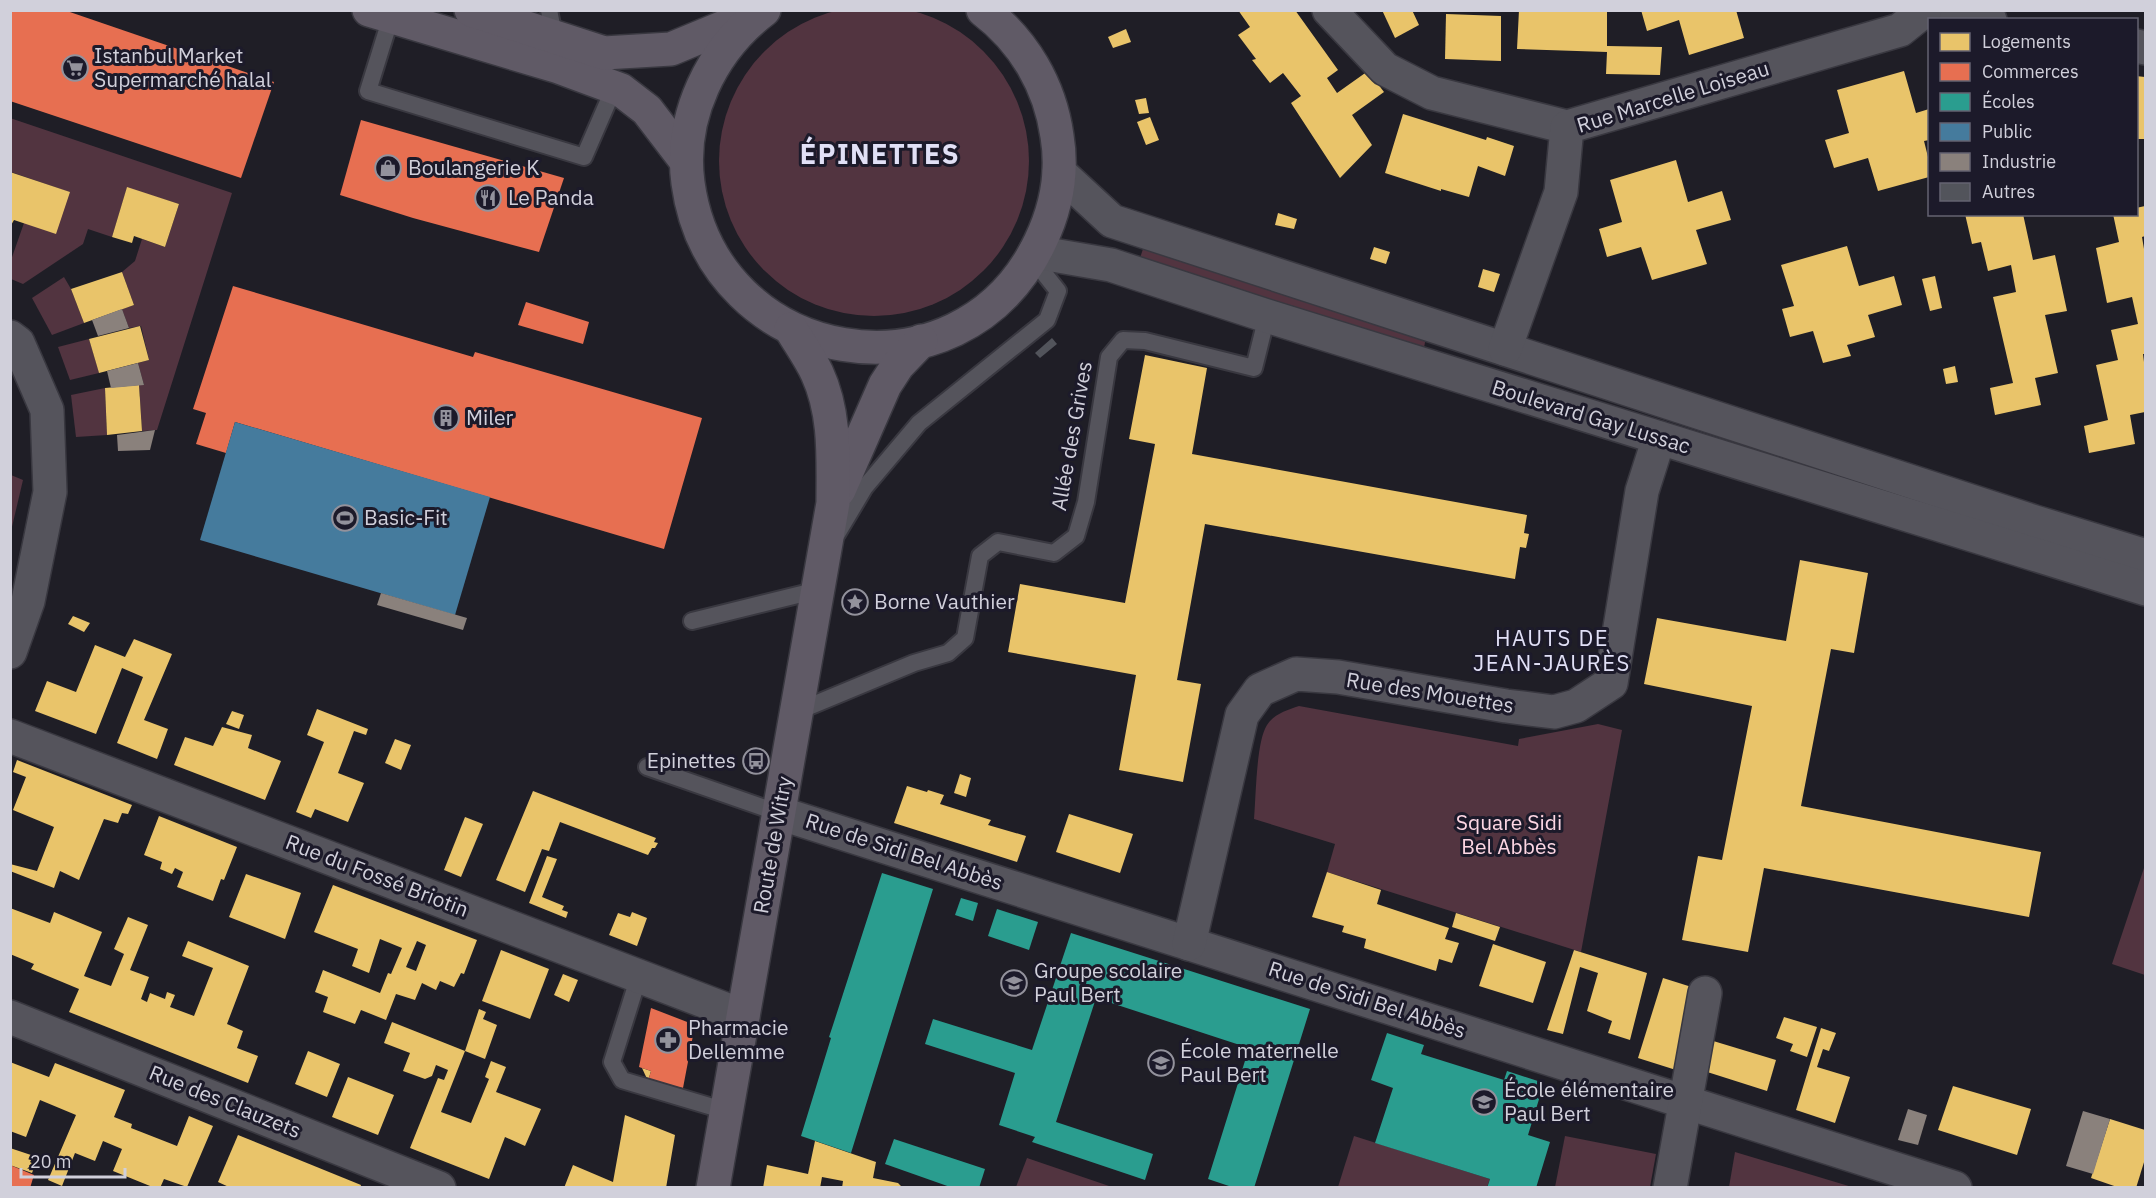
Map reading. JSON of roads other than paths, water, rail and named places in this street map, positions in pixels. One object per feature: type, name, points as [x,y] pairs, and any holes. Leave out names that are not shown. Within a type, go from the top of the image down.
[{"type":"main road","points":[[380,14],[473,17],[604,53],[671,49],[762,11]]},
{"type":"main road","points":[[762,11],[729,44],[704,83],[690,128],[686,161],[689,194],[697,222],[718,265],[735,287],[755,305],[791,329],[828,342],[882,348],[921,341],[954,328],[990,306],[1012,285],[1033,255],[1051,215],[1059,172],[1059,155],[1056,127],[1045,89],[1019,45],[989,14]]},
{"type":"main road","points":[[554,38],[614,88],[621,90],[647,110],[686,161]]},
{"type":"main road","name":"Route de Witry","points":[[713,1188],[833,502],[832,434],[828,405],[817,374],[791,329]]},
{"type":"main road","name":"Route de Witry","points":[[833,502],[885,385],[898,365],[921,341]]},
{"type":"street","points":[[1329,10],[1386,69],[1432,93],[1568,127]]},
{"type":"street","name":"Rue Marcelle Loiseau","points":[[1505,350],[1561,192],[1568,127],[1900,30],[1925,10]]},
{"type":"street","points":[[1933,10],[1978,18]]},
{"type":"street","name":"Boulevard Gay Lussac","points":[[1059,172],[1112,221],[2145,556]]},
{"type":"street","name":"Boulevard Gay Lussac","points":[[1033,255],[1111,265],[1267,316],[2145,589]]},
{"type":"street","points":[[10,337],[18,343],[47,410],[50,492],[28,601],[10,652]]},
{"type":"street","name":"Rue des Mouettes","points":[[1189,944],[1242,715],[1260,690],[1296,674],[1338,677],[1554,712],[1576,706],[1611,683],[1642,491],[1659,438]]},
{"type":"street","name":"Rue du Fossé Briotin","points":[[10,736],[743,1016]]},
{"type":"street","name":"Rue de Sidi Bel Abbès","points":[[779,813],[1955,1188]]},
{"type":"street","points":[[1670,1188],[1705,993]]},
{"type":"street","name":"Rue des Clauzets","points":[[10,1017],[439,1188]]},
{"type":"lane","points":[[380,14],[368,91],[584,158],[614,88]]},
{"type":"lane","points":[[824,555],[865,487],[919,423],[1047,320],[1058,291],[1033,255]]},
{"type":"lane","name":"Allée des Grives","points":[[796,712],[914,663],[948,653],[965,638],[980,556],[998,542],[1054,553],[1076,536],[1086,502],[1109,357],[1123,340],[1145,341],[1254,368],[1267,316]]},
{"type":"lane","points":[[692,621],[818,591]]},
{"type":"lane","points":[[647,767],[779,813]]},
{"type":"lane","points":[[639,976],[612,1062],[622,1080],[726,1111]]},
{"type":"place","name":"Istanbul Market Supermarché halal","points":[[75,68]]},
{"type":"place","name":"Boulangerie K","points":[[388,168]]},
{"type":"place","name":"Le Panda","points":[[488,198]]},
{"type":"place","name":"Miler","points":[[446,418]]},
{"type":"place","name":"Basic-Fit","points":[[345,518]]},
{"type":"place","name":"Borne Vauthier","points":[[855,602]]},
{"type":"place","name":"Epinettes","points":[[756,761]]},
{"type":"place","name":"Groupe scolaire Paul Bert","points":[[1014,983]]},
{"type":"place","name":"Pharmacie Dellemme","points":[[668,1040]]},
{"type":"place","name":"École maternelle Paul Bert","points":[[1161,1063]]},
{"type":"place","name":"École élémentaire Paul Bert","points":[[1484,1102]]},
{"type":"district","name":"ÉPINETTES","points":[[880,155]]},
{"type":"district","name":"HAUTS DE JEAN-JAURÈS","points":[[1552,650]]},
{"type":"park label","name":"Square Sidi Bel Abbès","points":[[1509,835]]}]
